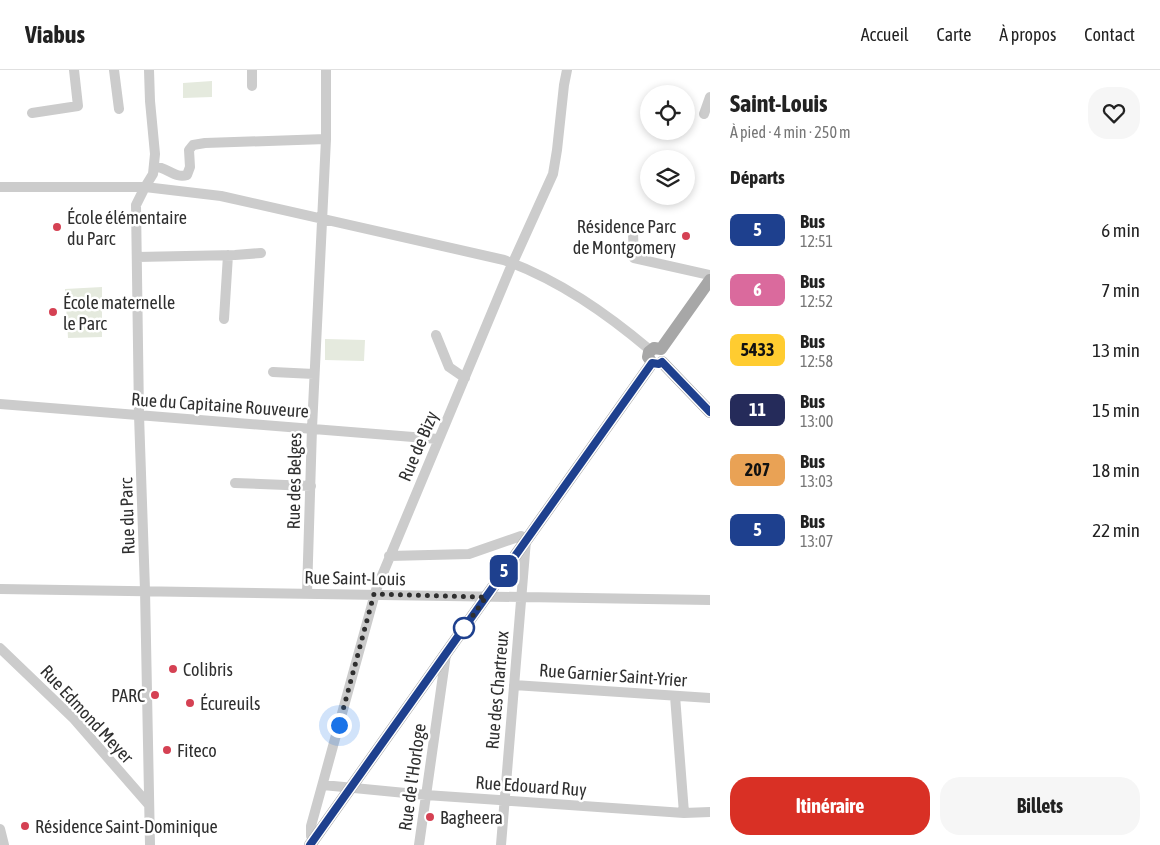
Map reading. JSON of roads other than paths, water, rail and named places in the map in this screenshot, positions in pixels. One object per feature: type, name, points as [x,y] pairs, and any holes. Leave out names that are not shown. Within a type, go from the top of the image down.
[{"type":"main road","points":[[312,842],[710,280]]},
{"type":"main road","points":[[656,356],[710,412]]},
{"type":"street","points":[[32,113],[78,106],[74,70]]},
{"type":"street","points":[[114,70],[120,109]]},
{"type":"street","points":[[149,70],[155,154],[154,166],[170,170],[176,176],[188,175],[190,167],[189,150],[193,144],[326,139]]},
{"type":"street","points":[[252,70],[252,86]]},
{"type":"street","name":"Rue des Belges","points":[[307,593],[314,374],[326,139],[326,70]]},
{"type":"street","name":"Rue de Bizy","points":[[312,842],[311,826],[374,594],[438,439],[553,174],[567,70]]},
{"type":"street","points":[[704,114],[710,97]]},
{"type":"street","name":"Rue du Parc","points":[[150,845],[145,590],[139,415],[136,205],[144,187],[153,174],[154,166]]},
{"type":"street","points":[[0,187],[144,187],[220,196],[513,264],[550,280],[580,296],[656,356]]},
{"type":"street","points":[[633,233],[634,258],[710,276]]},
{"type":"street","points":[[137,257],[261,253]]},
{"type":"street","points":[[224,319],[228,255]]},
{"type":"street","points":[[436,335],[449,367],[464,378]]},
{"type":"street","points":[[272,372],[314,374]]},
{"type":"street","name":"Rue du Capitaine Rouveure","points":[[0,404],[438,439]]},
{"type":"street","points":[[235,483],[311,486]]},
{"type":"street","points":[[389,556],[469,554],[521,536],[526,540]]},
{"type":"street","name":"Rue des Chartreux","points":[[501,845],[526,540]]},
{"type":"street","name":"Rue Saint-Louis","points":[[0,589],[710,600]]},
{"type":"street","name":"Rue Edmond Meyer","points":[[0,648],[74,719],[149,805]]},
{"type":"street","name":"Rue de l'Horloge","points":[[419,845],[446,654]]},
{"type":"street","name":"Rue Garnier Saint-Yrier","points":[[514,685],[710,698]]},
{"type":"street","points":[[675,696],[684,813]]},
{"type":"street","name":"Rue Edouard Ruy","points":[[323,785],[426,795],[684,813],[710,812]]},
{"type":"street","points":[[0,829],[4,845]]},
{"type":"place","name":"École élémentaire du Parc","points":[[57,227]]},
{"type":"place","name":"Résidence Parc de Montgomery","points":[[686,236]]},
{"type":"place","name":"École maternelle le Parc","points":[[53,312]]},
{"type":"place","name":"Colibris","points":[[173,669]]},
{"type":"place","name":"PARC","points":[[155,695]]},
{"type":"place","name":"Écureuils","points":[[190,703]]},
{"type":"place","name":"Fiteco","points":[[167,750]]},
{"type":"place","name":"Bagheera","points":[[430,817]]},
{"type":"place","name":"Résidence Saint-Dominique","points":[[25,826]]}]
